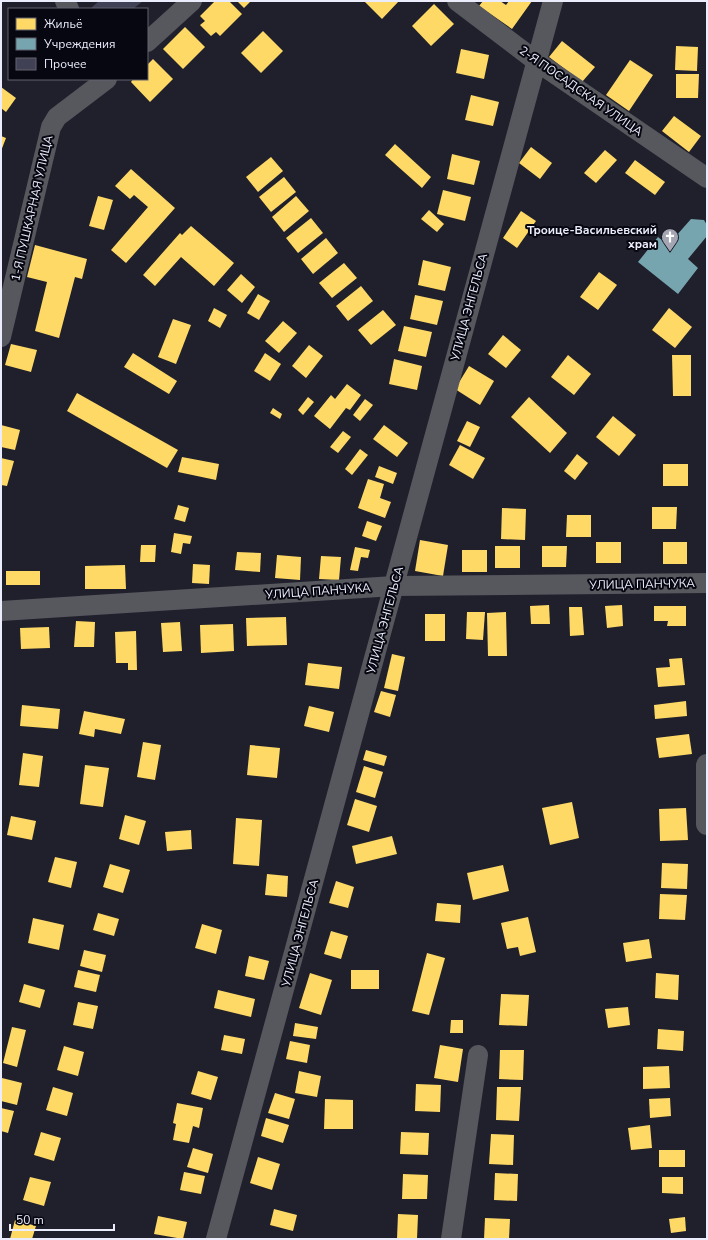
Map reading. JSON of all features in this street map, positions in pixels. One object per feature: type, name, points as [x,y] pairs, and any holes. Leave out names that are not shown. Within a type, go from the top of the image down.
[{"type":"main road","points":[[707,765],[707,824]]},
{"type":"street","points":[[148,41],[192,1]]},
{"type":"street","name":"2-Я ПОСАДСКАЯ УЛИЦА","points":[[457,1],[536,61],[707,178]]},
{"type":"street","name":"УЛИЦА ЭНГЕЛЬСА","points":[[216,1239],[553,1]]},
{"type":"street","name":"1-Я ПУШКАРНАЯ УЛИЦА","points":[[1,337],[51,127],[58,117],[97,83]]},
{"type":"street","name":"УЛИЦА ПАНЧУКА","points":[[1,611],[394,586],[707,583]]},
{"type":"street","points":[[451,1239],[478,1055]]},
{"type":"building: Жильё","points":[[215,1],[229,1],[242,14],[220,36],[216,32],[211,36],[200,25],[205,21],[200,16]]},
{"type":"building: Жильё","points":[[237,1],[251,1],[244,8]]},
{"type":"building: Жильё","points":[[364,1],[399,1],[382,19]]},
{"type":"building: Жильё","points":[[483,1],[500,1],[506,5],[509,1],[532,1],[512,29],[479,6]]},
{"type":"building: Жильё","points":[[434,4],[454,24],[431,46],[412,26]]},
{"type":"building: Жильё","points":[[185,27],[205,47],[183,69],[163,49]]},
{"type":"building: Жильё","points":[[263,31],[283,51],[261,73],[241,53]]},
{"type":"building: Жильё","points":[[562,41],[595,67],[582,82],[549,57]]},
{"type":"building: Жильё","points":[[676,46],[698,47],[697,71],[675,70]]},
{"type":"building: Жильё","points":[[461,49],[489,55],[484,79],[456,73]]},
{"type":"building: Жильё","points":[[153,59],[173,79],[150,102],[131,82],[132,80],[148,80],[148,64]]},
{"type":"building: Жильё","points":[[630,60],[653,75],[629,111],[606,95]]},
{"type":"building: Жильё","points":[[676,74],[699,74],[698,98],[676,98]]},
{"type":"building: Жильё","points":[[1,87],[16,98],[6,112],[1,108]]},
{"type":"building: Жильё","points":[[471,95],[499,102],[493,126],[465,120]]},
{"type":"building: Жильё","points":[[674,116],[701,136],[689,152],[662,131]]},
{"type":"building: Жильё","points":[[1,136],[6,138],[1,151]]},
{"type":"building: Жильё","points":[[395,144],[431,177],[422,188],[385,155]]},
{"type":"building: Жильё","points":[[531,147],[552,163],[540,179],[519,163]]},
{"type":"building: Жильё","points":[[605,150],[617,160],[596,183],[584,173]]},
{"type":"building: Жильё","points":[[452,154],[480,161],[474,185],[447,179]]},
{"type":"building: Жильё","points":[[271,157],[283,171],[258,192],[246,177]]},
{"type":"building: Жильё","points":[[635,160],[665,182],[655,195],[625,173]]},
{"type":"building: Жильё","points":[[131,169],[175,208],[126,263],[111,250],[148,207],[134,195],[130,199],[115,186]]},
{"type":"building: Жильё","points":[[284,177],[296,192],[271,212],[259,197]]},
{"type":"building: Жильё","points":[[443,190],[471,197],[465,221],[437,214]]},
{"type":"building: Жильё","points":[[98,196],[113,200],[104,230],[89,226]]},
{"type":"building: Жильё","points":[[296,196],[309,211],[284,232],[272,217]]},
{"type":"building: Жильё","points":[[429,210],[444,224],[437,232],[421,219]]},
{"type":"building: Жильё","points":[[521,211],[536,221],[517,248],[503,238]]},
{"type":"building: Жильё","points":[[311,218],[323,233],[298,253],[286,238]]},
{"type":"building: Жильё","points":[[191,226],[234,263],[214,286],[181,257],[155,286],[143,275],[180,233],[182,235]]},
{"type":"building: Жильё","points":[[326,238],[338,253],[313,274],[301,259]]},
{"type":"building: Жильё","points":[[35,245],[87,259],[82,279],[75,277],[59,338],[35,331],[47,282],[27,277]]},
{"type":"building: Жильё","points":[[423,260],[451,267],[445,291],[418,285]]},
{"type":"building: Жильё","points":[[344,263],[357,278],[332,298],[319,283]]},
{"type":"building: Жильё","points":[[599,272],[617,285],[598,310],[580,297]]},
{"type":"building: Жильё","points":[[241,274],[255,287],[242,303],[227,290]]},
{"type":"building: Жильё","points":[[361,286],[373,301],[348,321],[336,306]]},
{"type":"building: Жильё","points":[[258,294],[270,301],[259,320],[247,313]]},
{"type":"building: Жильё","points":[[415,295],[443,301],[437,325],[410,319]]},
{"type":"building: Жильё","points":[[214,308],[227,315],[220,328],[208,321]]},
{"type":"building: Жильё","points":[[669,308],[692,327],[675,348],[652,330]]},
{"type":"building: Жильё","points":[[383,310],[396,325],[371,345],[358,330]]},
{"type":"building: Жильё","points":[[173,319],[191,325],[176,364],[158,357]]},
{"type":"building: Жильё","points":[[283,321],[297,333],[279,353],[265,341]]},
{"type":"building: Жильё","points":[[404,326],[432,332],[426,357],[398,351]]},
{"type":"building: Жильё","points":[[503,335],[521,350],[506,368],[488,354]]},
{"type":"building: Жильё","points":[[11,344],[37,350],[31,372],[5,365]]},
{"type":"building: Жильё","points":[[309,345],[323,356],[306,378],[292,366]]},
{"type":"building: Жильё","points":[[133,353],[177,381],[169,394],[124,367]]},
{"type":"building: Жильё","points":[[265,353],[281,364],[270,381],[254,371]]},
{"type":"building: Жильё","points":[[568,355],[591,374],[574,395],[551,377]]},
{"type":"building: Жильё","points":[[672,355],[691,355],[691,396],[673,396]]},
{"type":"building: Жильё","points":[[394,359],[422,366],[417,390],[389,384]]},
{"type":"building: Жильё","points":[[469,366],[494,381],[480,405],[455,389]]},
{"type":"building: Жильё","points":[[347,384],[361,395],[350,410],[346,408],[330,429],[314,416],[331,395],[335,399]]},
{"type":"building: Жильё","points":[[77,393],[178,450],[167,468],[67,411]]},
{"type":"building: Жильё","points":[[308,397],[314,402],[303,415],[298,410]]},
{"type":"building: Жильё","points":[[529,397],[567,433],[550,453],[511,417]]},
{"type":"building: Жильё","points":[[365,399],[373,405],[360,421],[353,415]]},
{"type":"building: Жильё","points":[[273,408],[282,414],[280,419],[270,413]]},
{"type":"building: Жильё","points":[[613,416],[636,435],[619,456],[596,437]]},
{"type":"building: Жильё","points":[[467,421],[480,427],[470,447],[457,441]]},
{"type":"building: Жильё","points":[[1,425],[20,430],[15,450],[1,447]]},
{"type":"building: Жильё","points":[[384,425],[408,443],[397,457],[373,439]]},
{"type":"building: Жильё","points":[[343,431],[351,437],[338,453],[330,447]]},
{"type":"building: Жильё","points":[[460,445],[485,458],[473,479],[449,465]]},
{"type":"building: Жильё","points":[[360,449],[368,455],[352,475],[345,469]]},
{"type":"building: Жильё","points":[[577,454],[588,463],[575,480],[564,471]]},
{"type":"building: Жильё","points":[[182,457],[219,464],[216,480],[178,472]]},
{"type":"building: Жильё","points":[[1,458],[14,461],[7,486],[1,485]]},
{"type":"building: Жильё","points":[[663,464],[688,464],[688,486],[663,486]]},
{"type":"building: Жильё","points":[[379,466],[397,473],[393,484],[375,477]]},
{"type":"building: Жильё","points":[[368,479],[384,484],[380,498],[391,502],[385,518],[358,508]]},
{"type":"building: Жильё","points":[[178,505],[189,508],[185,522],[174,519]]},
{"type":"building: Жильё","points":[[652,507],[677,507],[676,529],[652,529]]},
{"type":"building: Жильё","points":[[502,508],[526,509],[525,540],[501,539]]},
{"type":"building: Жильё","points":[[567,515],[591,515],[591,537],[566,537]]},
{"type":"building: Жильё","points":[[367,521],[382,526],[376,541],[362,536]]},
{"type":"building: Жильё","points":[[174,533],[192,536],[190,544],[183,543],[181,554],[171,552]]},
{"type":"building: Жильё","points":[[420,540],[448,545],[443,576],[415,571]]},
{"type":"building: Жильё","points":[[596,542],[621,542],[621,563],[596,563]]},
{"type":"building: Жильё","points":[[663,542],[687,542],[687,564],[663,564]]},
{"type":"building: Жильё","points":[[141,545],[156,545],[155,562],[140,562]]},
{"type":"building: Жильё","points":[[495,546],[520,546],[520,568],[495,568]]},
{"type":"building: Жильё","points":[[542,546],[567,546],[566,567],[542,567]]},
{"type":"building: Жильё","points":[[355,547],[370,550],[368,558],[361,557],[358,571],[350,570]]},
{"type":"building: Жильё","points":[[462,550],[487,550],[487,572],[462,572]]},
{"type":"building: Жильё","points":[[237,552],[261,553],[260,572],[235,570]]},
{"type":"building: Жильё","points":[[277,555],[301,557],[300,580],[275,578]]},
{"type":"building: Жильё","points":[[321,556],[341,557],[339,580],[319,579]]},
{"type":"building: Жильё","points":[[193,564],[210,565],[209,584],[192,583]]},
{"type":"building: Жильё","points":[[125,565],[126,589],[85,589],[85,566]]},
{"type":"building: Жильё","points":[[6,571],[40,571],[40,585],[6,585]]},
{"type":"building: Жильё","points":[[549,605],[550,624],[531,624],[530,606]]},
{"type":"building: Жильё","points":[[622,605],[623,626],[607,628],[605,606]]},
{"type":"building: Жильё","points":[[654,606],[686,606],[686,626],[667,626],[668,621],[654,621]]},
{"type":"building: Жильё","points":[[569,607],[582,607],[584,635],[570,636]]},
{"type":"building: Жильё","points":[[467,612],[485,612],[483,640],[466,639]]},
{"type":"building: Жильё","points":[[506,612],[507,656],[488,656],[487,613]]},
{"type":"building: Жильё","points":[[425,614],[445,614],[445,641],[425,641]]},
{"type":"building: Жильё","points":[[286,617],[287,645],[247,646],[246,618]]},
{"type":"building: Жильё","points":[[76,621],[95,622],[94,647],[74,647]]},
{"type":"building: Жильё","points":[[180,622],[182,651],[163,652],[161,623]]},
{"type":"building: Жильё","points":[[233,624],[234,651],[201,653],[200,625]]},
{"type":"building: Жильё","points":[[49,627],[50,648],[21,649],[20,628]]},
{"type":"building: Жильё","points":[[136,631],[137,670],[128,670],[128,663],[116,663],[115,632]]},
{"type":"building: Жильё","points":[[392,654],[405,657],[398,691],[384,688]]},
{"type":"building: Жильё","points":[[682,658],[685,685],[658,687],[656,668],[670,667],[669,659]]},
{"type":"building: Жильё","points":[[308,663],[342,667],[339,689],[305,685]]},
{"type":"building: Жильё","points":[[381,691],[396,695],[390,717],[374,712]]},
{"type":"building: Жильё","points":[[686,701],[687,716],[655,719],[654,705]]},
{"type":"building: Жильё","points":[[22,705],[60,709],[58,729],[20,726]]},
{"type":"building: Жильё","points":[[309,706],[334,712],[329,732],[304,726]]},
{"type":"building: Жильё","points":[[84,711],[125,719],[121,734],[95,729],[94,737],[79,734]]},
{"type":"building: Жильё","points":[[689,734],[692,754],[659,758],[656,738]]},
{"type":"building: Жильё","points":[[143,742],[161,745],[155,780],[137,777]]},
{"type":"building: Жильё","points":[[250,745],[280,748],[277,778],[247,775]]},
{"type":"building: Жильё","points":[[366,750],[387,756],[384,766],[363,760]]},
{"type":"building: Жильё","points":[[23,753],[43,756],[39,787],[19,785]]},
{"type":"building: Жильё","points":[[85,765],[109,768],[103,807],[80,804]]},
{"type":"building: Жильё","points":[[364,766],[383,772],[375,798],[356,792]]},
{"type":"building: Жильё","points":[[355,799],[377,806],[369,832],[347,825]]},
{"type":"building: Жильё","points":[[572,802],[579,838],[550,845],[542,808]]},
{"type":"building: Жильё","points":[[686,808],[688,840],[660,841],[659,809]]},
{"type":"building: Жильё","points":[[125,815],[146,821],[139,845],[119,839]]},
{"type":"building: Жильё","points":[[11,816],[36,821],[32,840],[7,835]]},
{"type":"building: Жильё","points":[[236,818],[262,820],[259,866],[233,864]]},
{"type":"building: Жильё","points":[[191,830],[192,849],[167,851],[165,832]]},
{"type":"building: Жильё","points":[[392,836],[397,854],[356,864],[352,846]]},
{"type":"building: Жильё","points":[[55,857],[77,862],[71,888],[48,882]]},
{"type":"building: Жильё","points":[[662,863],[688,864],[687,889],[661,888]]},
{"type":"building: Жильё","points":[[110,864],[130,870],[123,893],[103,887]]},
{"type":"building: Жильё","points":[[503,865],[509,891],[473,900],[467,873]]},
{"type":"building: Жильё","points":[[267,874],[288,876],[287,897],[265,895]]},
{"type":"building: Жильё","points":[[336,881],[354,887],[348,908],[329,903]]},
{"type":"building: Жильё","points":[[660,894],[687,895],[685,920],[659,919]]},
{"type":"building: Жильё","points":[[437,903],[461,905],[460,923],[435,921]]},
{"type":"building: Жильё","points":[[98,913],[119,919],[114,936],[93,930]]},
{"type":"building: Жильё","points":[[528,917],[536,952],[520,956],[518,947],[507,949],[501,923]]},
{"type":"building: Жильё","points":[[33,918],[64,925],[59,950],[28,943]]},
{"type":"building: Жильё","points":[[202,924],[222,930],[216,954],[195,948]]},
{"type":"building: Жильё","points":[[331,931],[348,936],[341,959],[324,954]]},
{"type":"building: Жильё","points":[[649,939],[652,958],[626,962],[623,943]]},
{"type":"building: Жильё","points":[[84,950],[106,955],[102,972],[80,966]]},
{"type":"building: Жильё","points":[[427,953],[445,958],[429,1015],[412,1011]]},
{"type":"building: Жильё","points":[[249,956],[269,961],[264,980],[245,976]]},
{"type":"building: Жильё","points":[[78,970],[100,975],[96,992],[74,987]]},
{"type":"building: Жильё","points":[[351,970],[379,970],[379,989],[351,989]]},
{"type":"building: Жильё","points":[[310,973],[332,980],[321,1015],[299,1008]]},
{"type":"building: Жильё","points":[[656,973],[679,975],[678,1000],[655,998]]},
{"type":"building: Жильё","points":[[24,984],[45,990],[40,1008],[19,1002]]},
{"type":"building: Жильё","points":[[218,990],[255,999],[251,1017],[214,1008]]},
{"type":"building: Жильё","points":[[501,994],[529,995],[527,1026],[499,1025]]},
{"type":"building: Жильё","points":[[78,1002],[98,1006],[93,1029],[73,1025]]},
{"type":"building: Жильё","points":[[628,1007],[630,1025],[608,1028],[605,1009]]},
{"type":"building: Жильё","points":[[451,1020],[463,1020],[463,1033],[450,1033]]},
{"type":"building: Жильё","points":[[295,1023],[318,1027],[316,1039],[293,1036]]},
{"type":"building: Жильё","points":[[12,1027],[26,1030],[17,1067],[3,1063]]},
{"type":"building: Жильё","points":[[658,1029],[684,1031],[683,1051],[657,1049]]},
{"type":"building: Жильё","points":[[224,1035],[245,1039],[242,1054],[221,1050]]},
{"type":"building: Жильё","points":[[290,1041],[310,1045],[307,1063],[286,1059]]},
{"type":"building: Жильё","points":[[440,1045],[463,1049],[458,1082],[434,1078]]},
{"type":"building: Жильё","points":[[64,1046],[84,1052],[78,1076],[57,1070]]},
{"type":"building: Жильё","points":[[500,1050],[524,1050],[523,1080],[499,1079]]},
{"type":"building: Жильё","points":[[669,1066],[670,1088],[643,1089],[643,1067]]},
{"type":"building: Жильё","points":[[198,1071],[218,1077],[211,1100],[191,1094]]},
{"type":"building: Жильё","points":[[299,1071],[321,1076],[317,1097],[295,1093]]},
{"type":"building: Жильё","points":[[2,1078],[22,1083],[17,1105],[1,1101]]},
{"type":"building: Жильё","points":[[416,1084],[441,1085],[440,1112],[415,1111]]},
{"type":"building: Жильё","points":[[53,1087],[73,1093],[67,1116],[46,1110]]},
{"type":"building: Жильё","points":[[497,1087],[521,1087],[519,1121],[496,1120]]},
{"type":"building: Жильё","points":[[275,1093],[295,1099],[289,1119],[268,1113]]},
{"type":"building: Жильё","points":[[670,1098],[671,1116],[650,1118],[649,1099]]},
{"type":"building: Жильё","points":[[325,1099],[353,1100],[353,1129],[324,1129]]},
{"type":"building: Жильё","points":[[177,1103],[203,1108],[199,1128],[193,1126],[189,1143],[173,1140],[176,1124],[173,1123]]},
{"type":"building: Жильё","points":[[1,1108],[14,1111],[8,1133],[1,1131]]},
{"type":"building: Жильё","points":[[266,1118],[289,1125],[283,1143],[261,1136]]},
{"type":"building: Жильё","points":[[650,1125],[652,1148],[631,1150],[628,1128]]},
{"type":"building: Жильё","points":[[41,1132],[61,1138],[54,1161],[34,1155]]},
{"type":"building: Жильё","points":[[401,1132],[429,1133],[428,1155],[400,1154]]},
{"type":"building: Жильё","points":[[491,1134],[514,1135],[513,1165],[489,1164]]},
{"type":"building: Жильё","points":[[193,1148],[213,1154],[208,1173],[187,1167]]},
{"type":"building: Жильё","points":[[659,1150],[685,1150],[685,1167],[659,1167]]},
{"type":"building: Жильё","points":[[258,1157],[280,1164],[272,1190],[250,1183]]},
{"type":"building: Жильё","points":[[184,1172],[205,1176],[201,1194],[180,1190]]},
{"type":"building: Жильё","points":[[495,1173],[518,1174],[517,1201],[494,1200]]},
{"type":"building: Жильё","points":[[403,1174],[428,1175],[427,1199],[402,1199]]},
{"type":"building: Жильё","points":[[30,1177],[51,1182],[44,1206],[23,1200]]},
{"type":"building: Жильё","points":[[662,1177],[683,1177],[683,1194],[662,1193]]},
{"type":"building: Жильё","points":[[274,1209],[297,1215],[293,1231],[270,1225]]},
{"type":"building: Жильё","points":[[398,1214],[418,1215],[417,1239],[397,1239]]},
{"type":"building: Жильё","points":[[158,1216],[187,1222],[183,1239],[154,1234]]},
{"type":"building: Жильё","points":[[685,1217],[686,1231],[671,1233],[669,1219]]},
{"type":"building: Жильё","points":[[485,1218],[510,1219],[509,1239],[484,1239]]},
{"type":"building: Жильё","points":[[15,1220],[36,1226],[32,1239],[10,1239]]},
{"type":"building: Учреждения","name":"Троице-Васильевский храм","points":[[691,219],[704,220],[707,225],[707,236],[688,259],[698,268],[678,294],[638,262],[658,237],[668,245]]},
{"type":"building: Прочее","points":[[99,1],[143,1],[134,8],[92,7]]},
{"type":"place","name":"Троице-Васильевский храм","points":[[670,252]]}]
